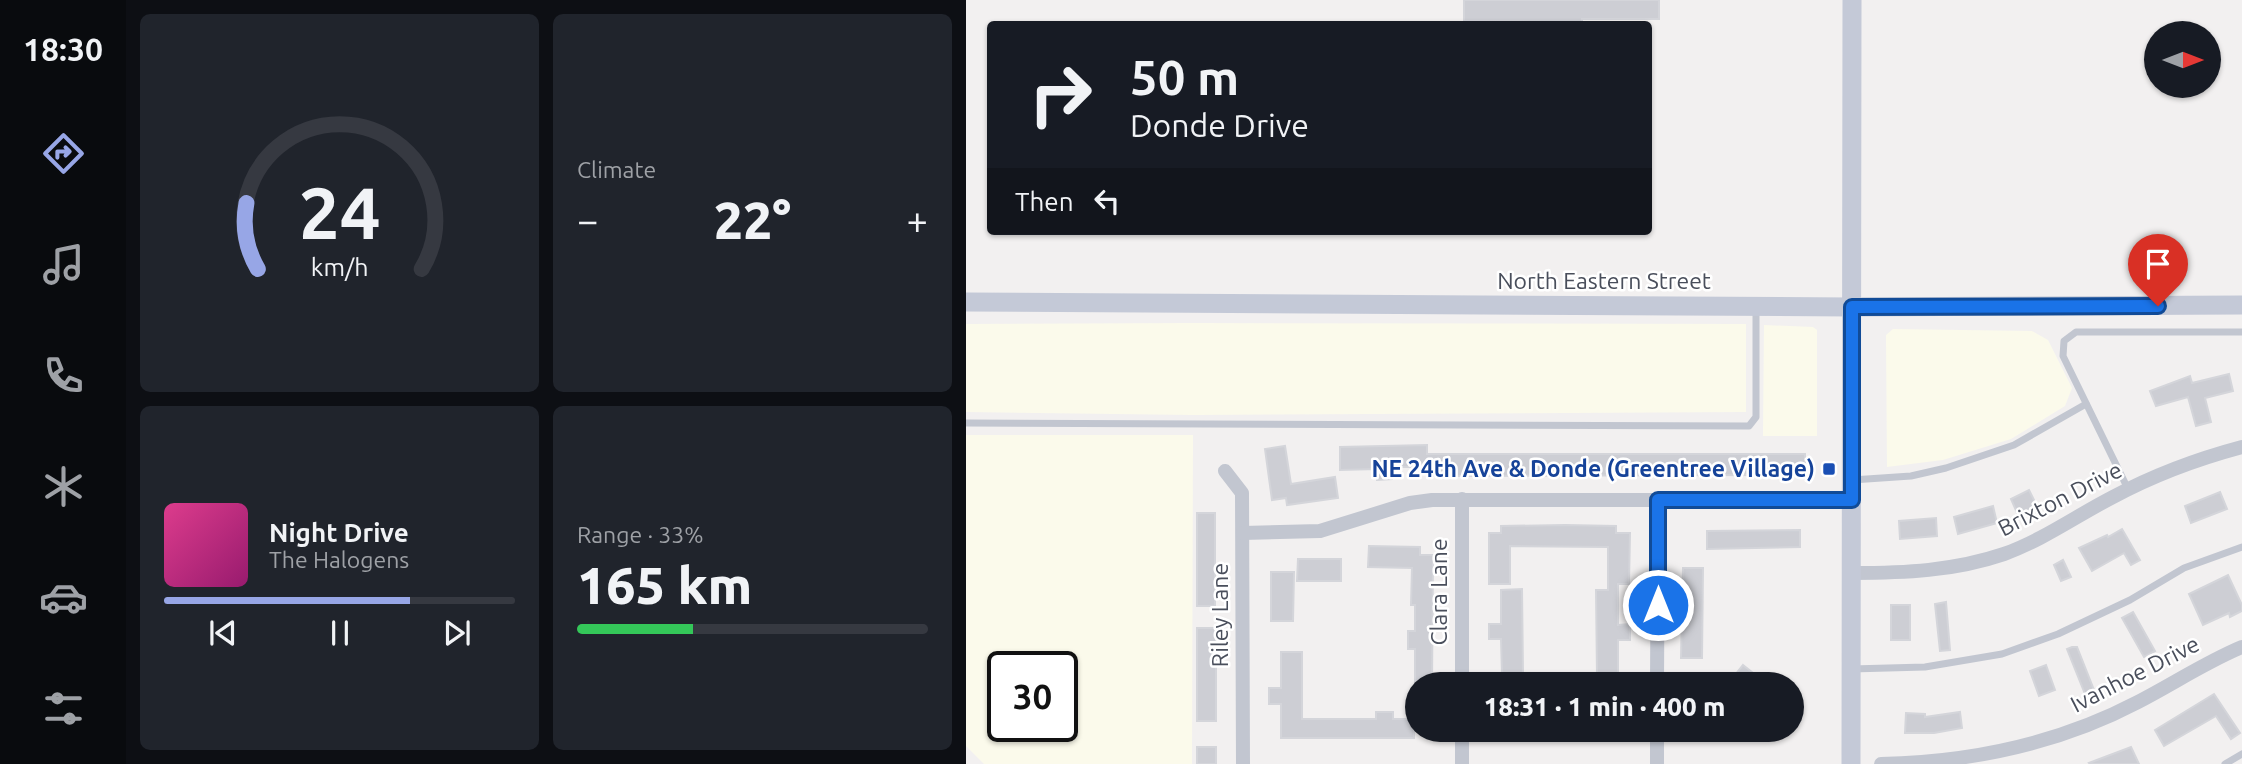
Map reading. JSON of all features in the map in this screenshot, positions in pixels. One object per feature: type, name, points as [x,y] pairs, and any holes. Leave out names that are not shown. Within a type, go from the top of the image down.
[{"type":"main road","points":[[1851,764],[1852,0]]},
{"type":"main road","name":"North Eastern Street","points":[[966,302],[1852,307],[2242,305]]},
{"type":"street","name":"Brixton Drive","points":[[1852,573],[1939,570],[2004,554],[2041,538],[2128,489],[2183,465],[2242,447]]},
{"type":"street","name":"Riley Lane","points":[[1225,471],[1242,493],[1243,764]]},
{"type":"street","points":[[1243,533],[1320,531],[1410,503],[1462,499],[1658,500],[1851,490]]},
{"type":"street","name":"Clara Lane","points":[[1462,499],[1462,672]]},
{"type":"street","points":[[1657,672],[1658,500]]},
{"type":"street","name":"Ivanhoe Drive","points":[[1881,764],[1982,756],[2056,737],[2112,715],[2242,647]]},
{"type":"street","points":[[1462,742],[1462,764]]},
{"type":"street","points":[[1657,742],[1657,764]]},
{"type":"lane","points":[[966,423],[1749,426],[1756,417],[1756,306]]},
{"type":"lane","points":[[2128,489],[2063,356],[2064,341],[2076,332],[2242,332]]},
{"type":"lane","points":[[1851,490],[1946,468],[2014,445],[2086,404]]},
{"type":"lane","points":[[1851,669],[1925,667],[2003,654],[2058,634],[2130,600],[2184,568],[2242,547]]},
{"type":"lane","points":[[2225,764],[2242,754]]},
{"type":"shaded area","points":[[966,324],[1746,324],[1746,412],[1193,415],[966,412]]},
{"type":"shaded area","points":[[1764,325],[1813,327],[1817,330],[1817,436],[1763,436]]},
{"type":"shaded area","points":[[1893,329],[2032,331],[2048,340],[2072,388],[2065,406],[2011,439],[1943,460],[1887,467],[1886,335]]},
{"type":"shaded area","points":[[966,435],[1193,435],[1192,764],[984,764],[966,746]]},
{"type":"building","points":[[1464,0],[1659,0],[1659,19],[1464,21]]},
{"type":"building","points":[[2229,374],[2233,391],[2205,398],[2211,422],[2196,426],[2188,397],[2156,406],[2150,391],[2190,376],[2192,383]]},
{"type":"building","points":[[1427,445],[1427,454],[1805,454],[1805,475],[1433,476],[1433,467],[1392,467],[1392,479],[1377,480],[1377,469],[1340,470],[1340,447]]},
{"type":"building","points":[[1285,446],[1291,484],[1335,477],[1338,498],[1287,505],[1286,498],[1272,500],[1265,449]]},
{"type":"building","points":[[2029,490],[2037,506],[2018,515],[2011,499]]},
{"type":"building","points":[[2220,492],[2227,509],[2191,523],[2185,506]]},
{"type":"building","points":[[1993,506],[1997,523],[1958,534],[1954,517]]},
{"type":"building","points":[[1197,513],[1215,513],[1215,606],[1197,606]]},
{"type":"building","points":[[1936,518],[1937,536],[1900,539],[1899,521]]},
{"type":"building","points":[[1501,526],[1616,526],[1616,533],[1630,533],[1629,584],[1618,584],[1618,625],[1630,624],[1630,640],[1618,640],[1618,672],[1597,672],[1596,590],[1608,590],[1608,547],[1510,546],[1510,584],[1489,584],[1489,533],[1501,533]]},
{"type":"building","points":[[2122,529],[2140,560],[2131,565],[2124,553],[2092,571],[2079,548]]},
{"type":"building","points":[[1800,530],[1800,547],[1707,549],[1707,531]]},
{"type":"building","points":[[1369,546],[1420,547],[1420,555],[1433,555],[1432,672],[1415,672],[1415,649],[1408,649],[1408,631],[1415,631],[1415,605],[1411,605],[1412,568],[1368,567]]},
{"type":"building","points":[[1298,559],[1341,559],[1341,581],[1297,581]]},
{"type":"building","points":[[2063,560],[2071,577],[2061,581],[2054,565]]},
{"type":"building","points":[[1683,568],[1703,568],[1702,658],[1681,658]]},
{"type":"building","points":[[1271,572],[1294,572],[1293,621],[1271,621]]},
{"type":"building","points":[[2228,575],[2242,605],[2242,611],[2230,617],[2229,613],[2203,625],[2189,594]]},
{"type":"building","points":[[1522,589],[1523,672],[1502,672],[1501,639],[1489,639],[1489,624],[1501,624],[1501,590]]},
{"type":"building","points":[[1946,602],[1950,650],[1940,651],[1935,604]]},
{"type":"building","points":[[1891,605],[1910,605],[1910,640],[1891,640]]},
{"type":"building","points":[[2133,612],[2155,651],[2144,657],[2122,618]]},
{"type":"building","points":[[1197,628],[1216,628],[1216,721],[1197,721]]},
{"type":"building","points":[[2077,647],[2094,690],[2085,694],[2067,649]]},
{"type":"building","points":[[1281,652],[1302,652],[1302,719],[1376,719],[1376,712],[1393,712],[1393,719],[1405,719],[1405,738],[1281,738],[1281,704],[1269,704],[1269,688],[1281,688]]},
{"type":"building","points":[[1743,665],[1752,672],[1737,672]]},
{"type":"building","points":[[2046,665],[2055,690],[2039,696],[2030,671]]},
{"type":"building","points":[[2214,694],[2240,733],[2231,739],[2216,716],[2164,746],[2155,730]]},
{"type":"building","points":[[1960,712],[1962,728],[1934,733],[1905,733],[1906,713],[1925,714],[1925,717]]},
{"type":"building","points":[[1197,747],[1216,747],[1216,764],[1197,764]]},
{"type":"building","points":[[2131,747],[2139,764],[2089,763]]},
{"type":"place","name":"NE 24th Ave & Donde (Greentree Village)","points":[[1829,469]]},
{"type":"route","points":[[1658,605],[1658,500],[1852,500],[1852,307],[2158,306]]}]
